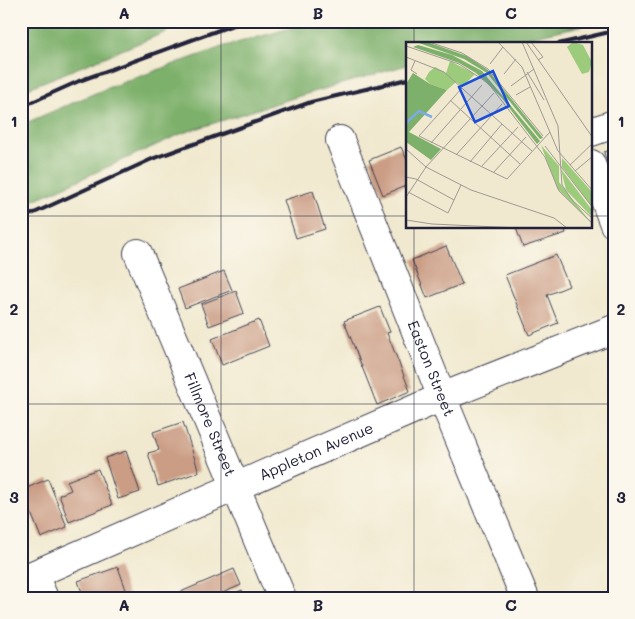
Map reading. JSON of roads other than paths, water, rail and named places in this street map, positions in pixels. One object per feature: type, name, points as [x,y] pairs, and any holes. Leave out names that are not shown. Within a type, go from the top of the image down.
[{"type":"street","points":[[592,132],[614,124]]},
{"type":"street","name":"Easton Street","points":[[340,140],[442,397],[525,598]]},
{"type":"street","points":[[592,167],[614,224]]},
{"type":"street","name":"Fillmore Street","points":[[138,253],[282,598]]},
{"type":"street","name":"Appleton Avenue","points":[[33,584],[235,486],[442,397],[614,329]]},
{"type":"railway","points":[[21,107],[79,81],[230,26],[249,21]]},
{"type":"railway","points":[[567,42],[614,31]]},
{"type":"railway","points":[[21,219],[152,159],[311,102],[406,79]]}]
